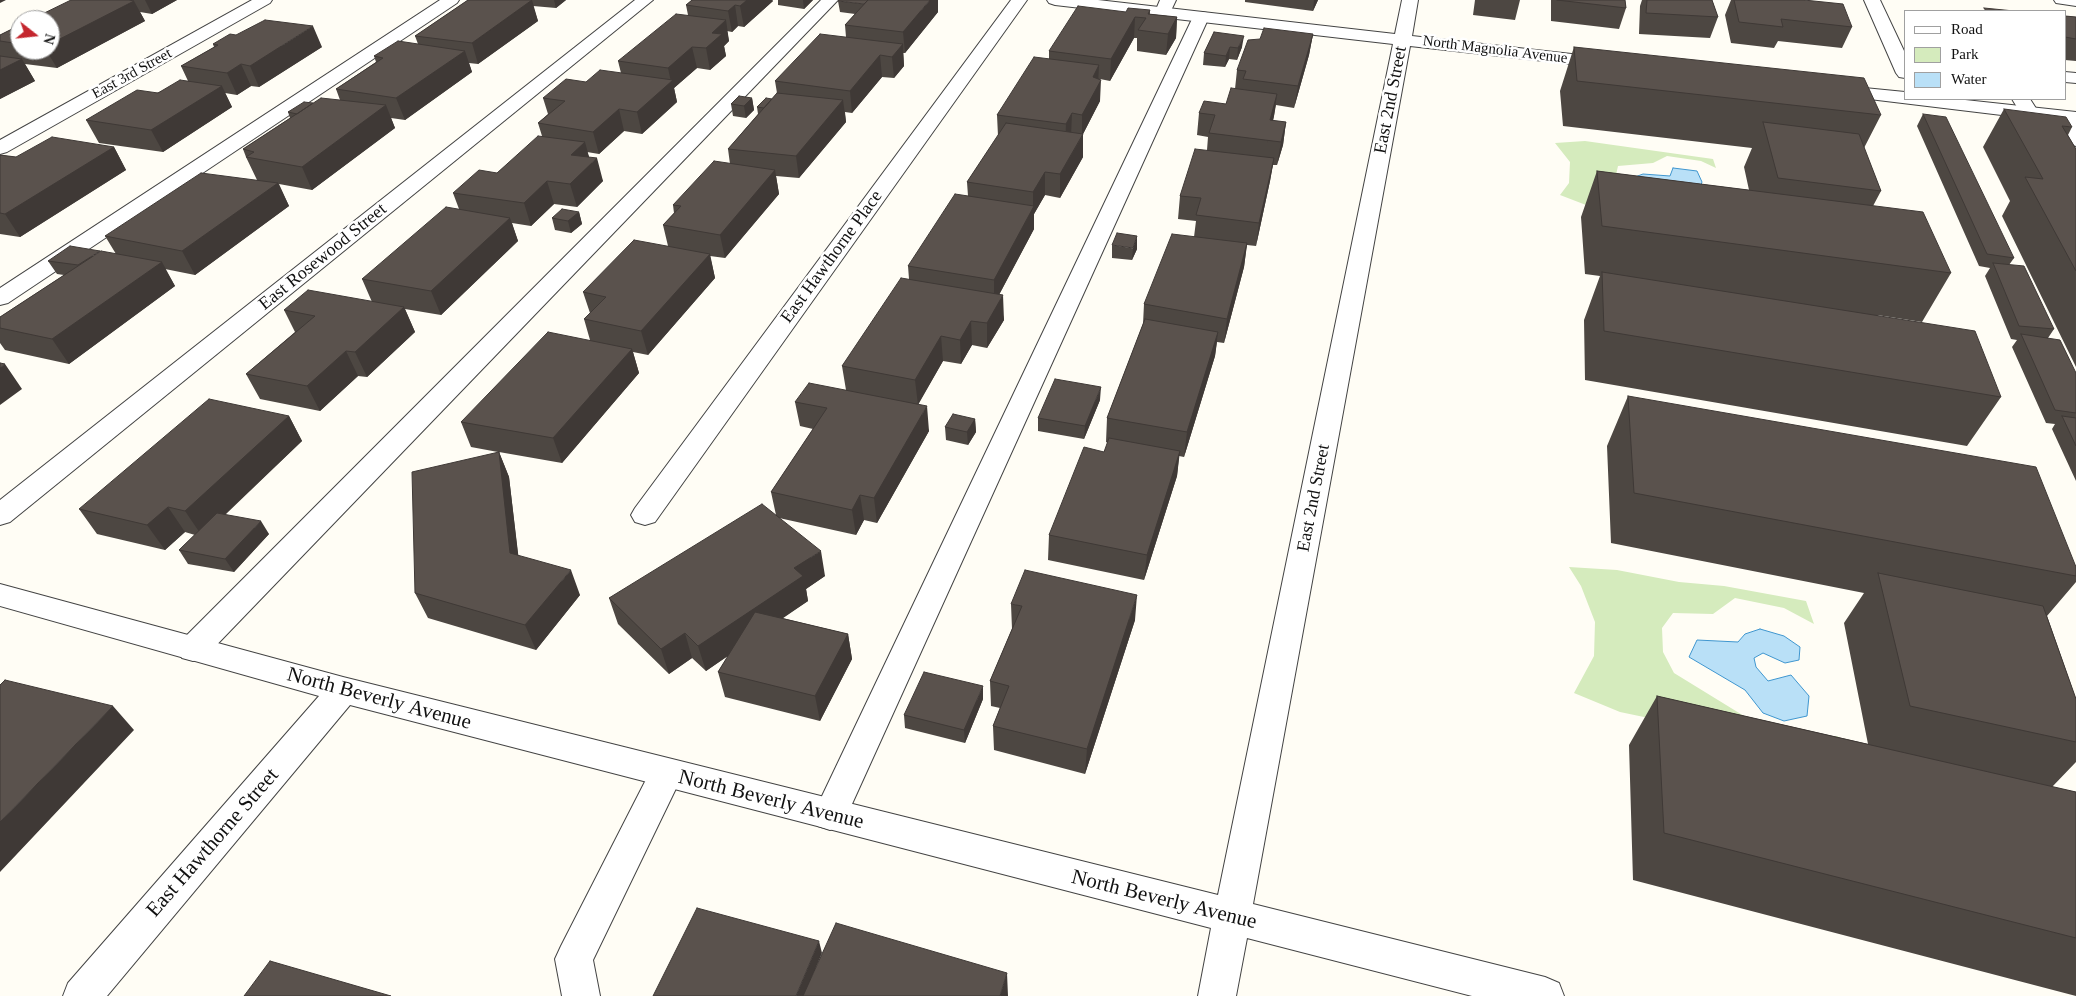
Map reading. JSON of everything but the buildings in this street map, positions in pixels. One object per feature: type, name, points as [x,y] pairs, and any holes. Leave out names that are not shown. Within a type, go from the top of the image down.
[{"type":"street","name":"East 3rd Street","points":[[0,148],[264,0]]},
{"type":"street","points":[[0,298],[451,0]]},
{"type":"street","name":"East Rosewood Street","points":[[0,515],[646,0]]},
{"type":"street","points":[[193,649],[830,0]]},
{"type":"street","name":"East Hawthorne Place","points":[[645,515],[1019,0]]},
{"type":"street","name":"North Magnolia Avenue","points":[[1055,0],[1166,6],[1201,16],[1619,64]]},
{"type":"street","name":"East 2nd Street","points":[[1217,996],[1410,0]]},
{"type":"street","points":[[1872,0],[1904,70]]},
{"type":"street","points":[[2062,0],[2076,1]]},
{"type":"street","points":[[830,815],[1201,16]]},
{"type":"street","points":[[1814,88],[1904,98]]},
{"type":"street","points":[[1928,100],[2025,106],[2069,117],[2076,140]]},
{"type":"street","name":"North Beverly Avenue","points":[[0,595],[343,690],[666,774],[1545,996]]},
{"type":"street","name":"East Hawthorne Street","points":[[82,996],[343,690]]},
{"type":"street","points":[[581,996],[574,959],[666,774]]},
{"type":"green space","points":[[1585,141],[1713,159],[1716,168],[1701,161],[1667,156],[1653,163],[1618,166],[1616,175],[1586,205],[1560,195],[1569,183],[1570,162],[1555,143]]},
{"type":"green space","points":[[1569,567],[1617,570],[1679,582],[1724,586],[1806,601],[1814,624],[1784,608],[1735,598],[1713,614],[1673,613],[1662,628],[1663,652],[1674,673],[1788,743],[1838,736],[1845,759],[1620,712],[1574,693],[1594,656],[1595,622],[1581,586]]},
{"type":"water","points":[[1673,168],[1697,171],[1702,182],[1701,185],[1635,177],[1643,174],[1670,176]]},
{"type":"water","points":[[1760,629],[1784,636],[1800,647],[1799,660],[1785,663],[1763,653],[1754,658],[1756,667],[1768,681],[1791,675],[1809,696],[1807,716],[1784,721],[1763,713],[1745,690],[1689,657],[1697,640],[1738,642],[1745,634]]}]
